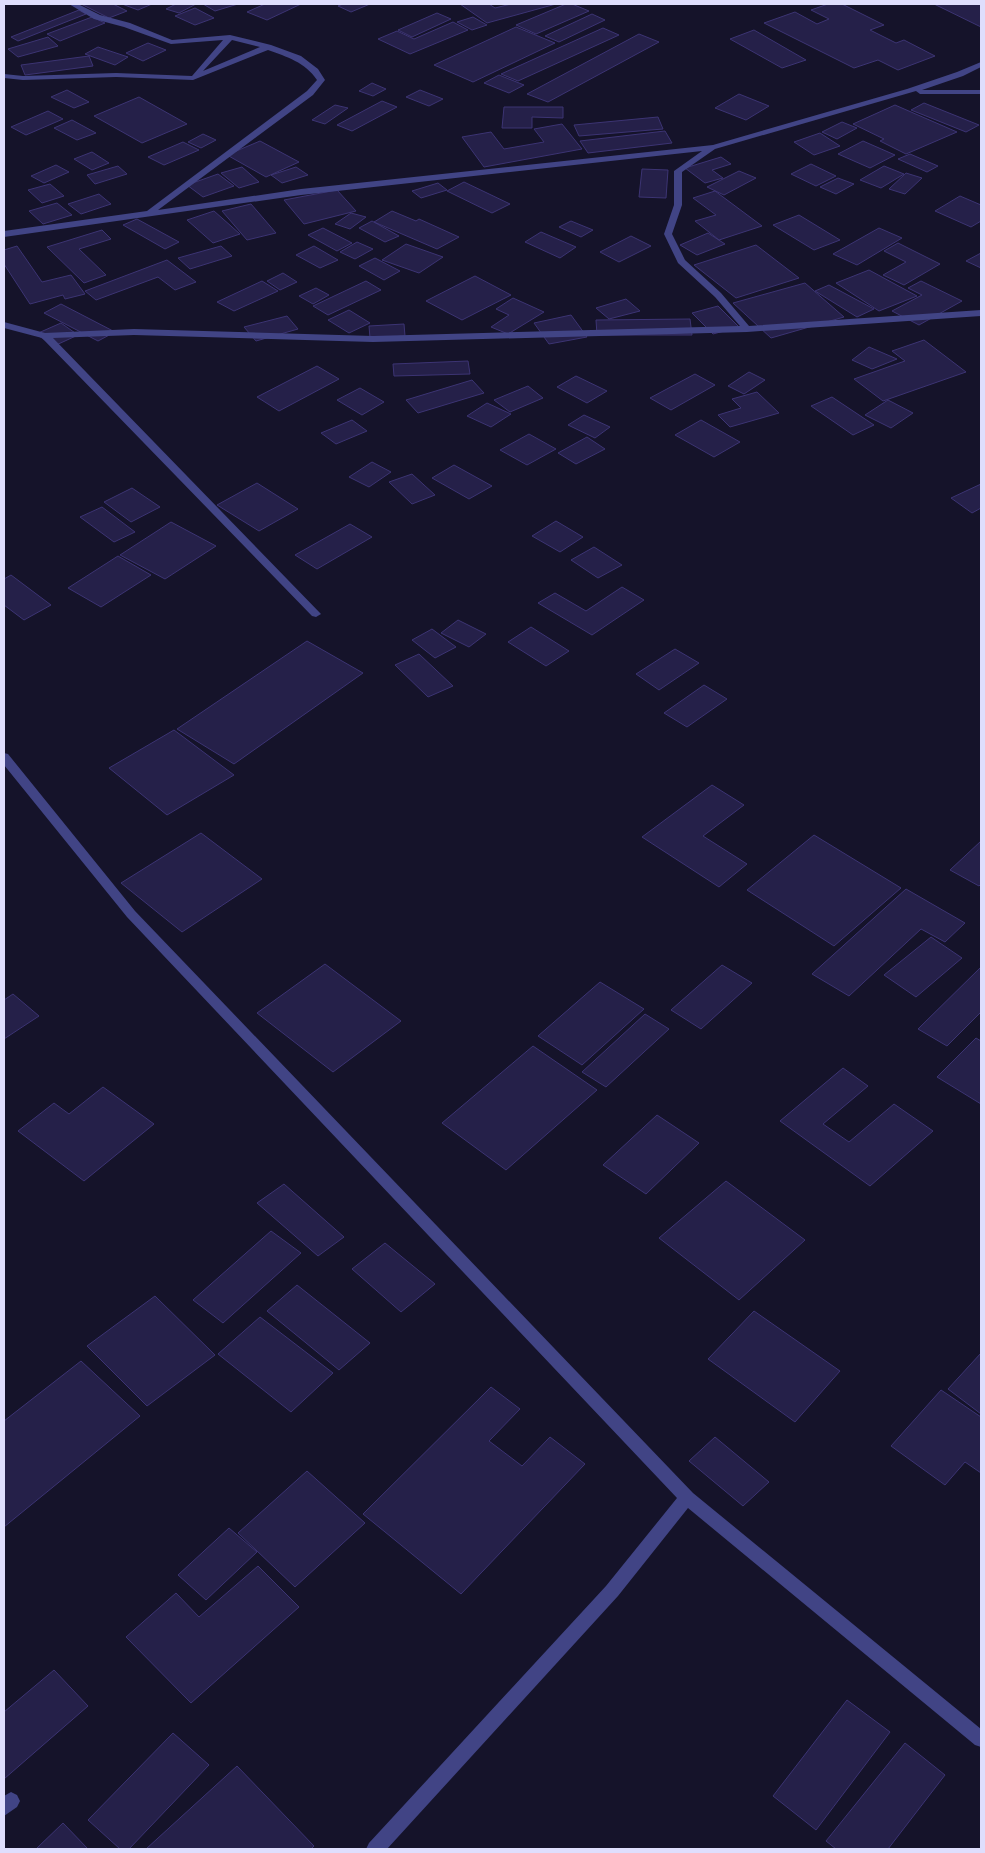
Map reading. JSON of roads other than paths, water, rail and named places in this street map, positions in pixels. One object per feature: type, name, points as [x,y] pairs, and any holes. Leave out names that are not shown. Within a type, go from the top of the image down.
[{"type":"street","points":[[73,4],[97,17],[127,25],[171,42],[230,37],[268,47],[298,58],[315,70],[321,80],[310,93],[149,212]]},
{"type":"street","points":[[193,78],[230,37]]},
{"type":"street","points":[[4,76],[23,78],[116,75],[193,78],[268,47]]},
{"type":"street","points":[[4,234],[149,212],[302,192],[714,147],[910,91],[960,74],[981,64]]},
{"type":"street","points":[[910,91],[981,92]]},
{"type":"street","points":[[714,147],[678,171],[678,205],[668,234],[681,261],[718,295],[747,329]]},
{"type":"street","points":[[4,325],[45,336],[134,332],[373,339],[747,329],[981,313]]},
{"type":"street","points":[[45,336],[316,614]]},
{"type":"street","points":[[4,757],[131,914],[687,1498],[981,1740]]},
{"type":"street","points":[[375,1849],[612,1591],[687,1498]]}]
